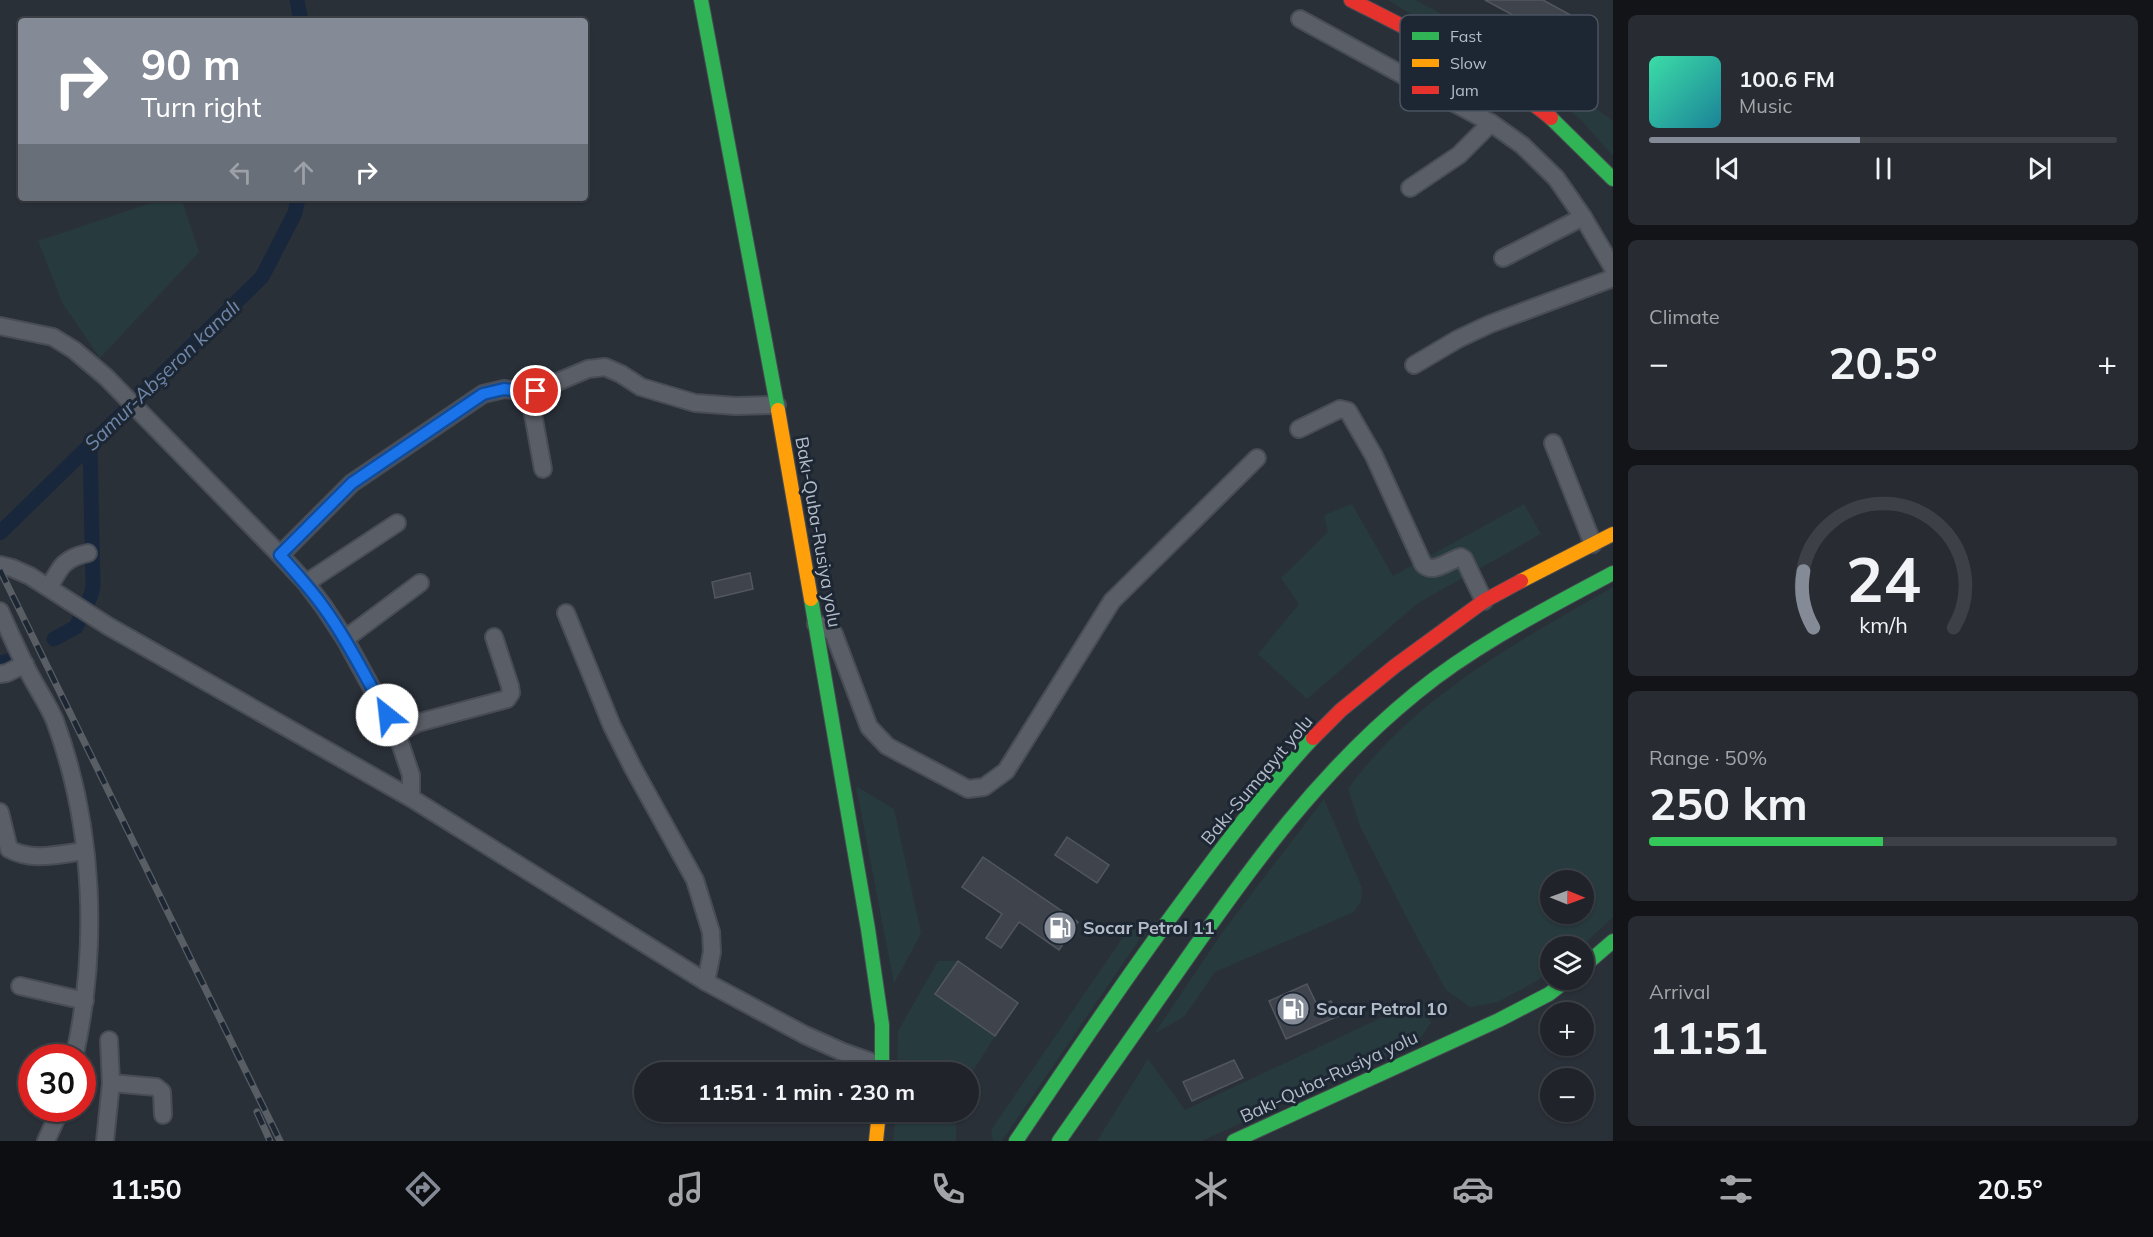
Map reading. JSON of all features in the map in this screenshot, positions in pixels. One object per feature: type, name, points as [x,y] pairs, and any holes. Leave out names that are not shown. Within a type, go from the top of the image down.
[{"type":"highway","name":"Bakı-Quba-Rusiya yolu","points":[[700,0],[816,624],[870,940],[882,1025],[882,1062]]},
{"type":"highway","points":[[1351,0],[1400,25]]},
{"type":"highway","points":[[1542,111],[1581,145],[1613,179]]},
{"type":"highway","name":"Bakı-Sumqayıt yolu","points":[[1016,1141],[1130,971],[1217,854],[1289,764],[1341,710],[1395,666],[1484,601],[1613,534]]},
{"type":"highway","points":[[1059,1141],[1226,902],[1272,840],[1316,787],[1363,740],[1417,692],[1500,634],[1613,573]]},
{"type":"highway","points":[[1594,957],[1613,941]]},
{"type":"highway","name":"Bakı-Quba-Rusiya yolu","points":[[1234,1141],[1499,1020],[1554,990]]},
{"type":"highway","points":[[876,1141],[878,1122]]},
{"type":"street","points":[[1300,19],[1400,73]]},
{"type":"street","points":[[1469,111],[1522,145],[1556,178],[1583,217],[1613,268]]},
{"type":"street","points":[[1410,188],[1459,155],[1491,123]]},
{"type":"street","points":[[1503,258],[1583,217]]},
{"type":"street","points":[[1414,365],[1458,339],[1490,324],[1613,278]]},
{"type":"street","points":[[0,326],[53,337],[74,350],[106,377],[306,583],[345,639],[397,734],[411,775],[411,798]]},
{"type":"street","points":[[280,555],[352,483],[483,394],[504,389],[529,392],[588,369],[605,368],[621,374],[641,387],[695,403],[736,406],[777,405]]},
{"type":"street","points":[[529,392],[543,469]]},
{"type":"street","points":[[1299,429],[1340,409],[1348,411],[1374,456],[1423,564],[1426,568],[1433,569],[1461,557],[1484,601]]},
{"type":"street","points":[[1553,443],[1593,544]]},
{"type":"street","points":[[816,624],[825,626],[834,634],[869,727],[887,746],[968,789],[984,788],[1005,771],[1112,601],[1257,458]]},
{"type":"street","points":[[306,583],[398,523]]},
{"type":"street","points":[[49,588],[62,564],[76,555],[88,553]]},
{"type":"street","points":[[0,565],[23,573],[108,626],[411,798],[706,982],[805,1035],[866,1062]]},
{"type":"street","points":[[345,639],[420,583]]},
{"type":"street","points":[[0,611],[54,719],[70,766],[78,803],[85,850],[89,934],[85,1001],[77,1044]]},
{"type":"street","points":[[566,613],[612,726],[695,880],[711,932],[712,952],[706,982]]},
{"type":"street","points":[[397,734],[417,723],[507,699],[511,693],[510,686],[494,637]]},
{"type":"street","points":[[0,674],[25,664]]},
{"type":"street","points":[[0,812],[5,855],[32,856],[85,850]]},
{"type":"street","points":[[20,986],[85,1001]]},
{"type":"street","points":[[105,1141],[111,1083],[109,1040]]},
{"type":"street","points":[[111,1083],[156,1087],[162,1092],[163,1114]]},
{"type":"street","points":[[46,1141],[55,1122]]},
{"type":"green space","points":[[1388,0],[1416,0],[1443,15],[1413,15]]},
{"type":"green space","points":[[1598,110],[1613,121],[1613,156],[1571,111]]},
{"type":"green space","points":[[157,201],[182,201],[199,252],[100,358],[63,304],[38,241]]},
{"type":"green space","points":[[1352,504],[1393,576],[1524,504],[1541,534],[1418,603],[1307,699],[1258,654],[1299,604],[1281,578],[1328,532],[1324,515]]},
{"type":"green space","points":[[1613,587],[1613,917],[1593,936],[1540,936],[1540,979],[1498,1002],[1470,1007],[1446,990],[1360,826],[1348,789],[1374,756],[1436,699],[1469,674],[1540,629]]},
{"type":"green space","points":[[856,786],[894,809],[921,933],[894,984]]},
{"type":"green space","points":[[1324,799],[1362,888],[1361,901],[1354,912],[1215,972],[1184,1017],[1154,1034],[1224,930]]},
{"type":"green space","points":[[1152,921],[1002,1141],[993,1141],[991,1130],[1132,924]]},
{"type":"green space","points":[[938,961],[958,961],[935,994],[995,1036],[979,1062],[897,1062],[898,1031]]},
{"type":"green space","points":[[1421,999],[1431,1023],[1419,1040],[1202,1141],[1097,1141],[1148,1059],[1185,1110]]},
{"type":"green space","points":[[895,1122],[956,1122],[956,1141],[893,1141]]},
{"type":"building","points":[[1485,0],[1543,0],[1571,15],[1513,15]]},
{"type":"building","points":[[750,573],[753,589],[715,598],[712,582]]},
{"type":"building","points":[[1067,837],[1109,865],[1097,883],[1055,855]]},
{"type":"building","points":[[983,857],[1078,922],[1059,950],[1019,922],[1001,948],[986,938],[1002,914],[962,887]]},
{"type":"building","points":[[958,961],[1018,1003],[995,1036],[935,994]]},
{"type":"building","points":[[1307,984],[1318,1007],[1331,1001],[1338,1016],[1286,1039],[1269,1001]]},
{"type":"building","points":[[1234,1060],[1243,1078],[1192,1101],[1183,1082]]},
{"type":"waterway","name":"Samur-Abşeron kanalı","points":[[297,0],[300,18]]},
{"type":"waterway","name":"Samur-Abşeron kanalı","points":[[0,533],[262,277],[295,213],[297,201]]},
{"type":"waterway","points":[[54,639],[76,627],[93,586],[90,443]]},
{"type":"waterway","points":[[0,663],[13,660]]},
{"type":"railway","points":[[0,570],[280,1141]]},
{"type":"railway","points":[[257,1112],[270,1141]]},
{"type":"traffic: fast","points":[[701,0],[778,410]]},
{"type":"traffic: fast","points":[[1551,118],[1613,179]]},
{"type":"traffic: fast","points":[[1059,1141],[1234,892],[1289,821],[1348,755],[1381,723],[1439,675],[1512,628],[1613,573]]},
{"type":"traffic: fast","points":[[811,599],[868,929],[882,1025],[882,1062]]},
{"type":"traffic: fast","points":[[1016,1141],[1170,918],[1251,811],[1313,738]]},
{"type":"traffic: fast","points":[[1594,957],[1613,941]]},
{"type":"traffic: fast","points":[[1234,1141],[1499,1020],[1554,990]]},
{"type":"traffic: slow","points":[[778,410],[811,599]]},
{"type":"traffic: slow","points":[[1521,581],[1613,534]]},
{"type":"traffic: slow","points":[[876,1141],[878,1122]]},
{"type":"traffic: jam","points":[[1351,0],[1400,25]]},
{"type":"traffic: jam","points":[[1542,111],[1551,118]]},
{"type":"traffic: jam","points":[[1313,738],[1341,710],[1395,666],[1484,601],[1521,581]]},
{"type":"place","name":"Socar Petrol 11","points":[[1060,928]]},
{"type":"place","name":"Socar Petrol 10","points":[[1293,1009]]},
{"type":"route","points":[[387,715],[345,639],[324,607],[280,555],[352,483],[483,394],[504,389],[536,391]]}]
